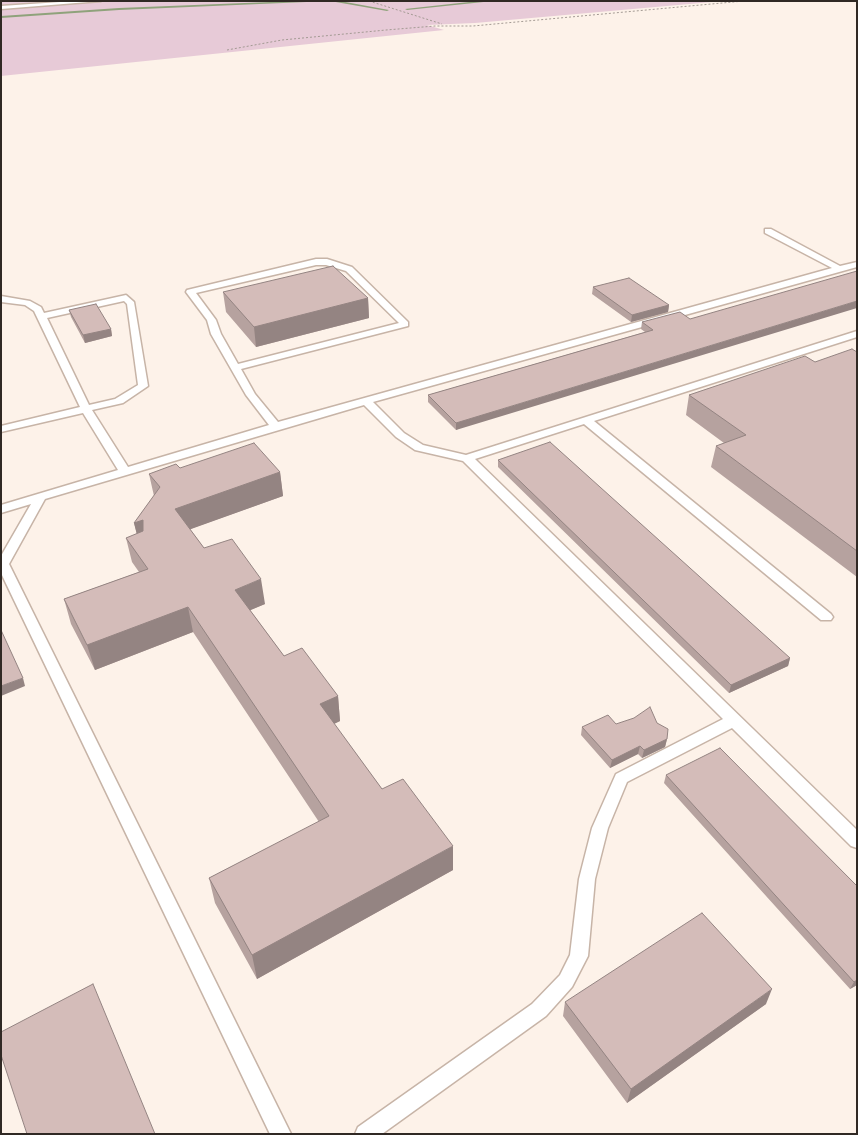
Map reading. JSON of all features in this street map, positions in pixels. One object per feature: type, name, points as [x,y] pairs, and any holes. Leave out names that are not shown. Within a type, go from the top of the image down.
[{"type":"lane","points":[[1,8],[99,1]]},
{"type":"lane","points":[[768,231],[839,269]]},
{"type":"lane","points":[[235,368],[405,324],[348,269],[327,262],[316,262],[190,292],[211,320],[216,334],[250,395],[276,426]]},
{"type":"lane","points":[[1,509],[276,426],[857,264]]},
{"type":"lane","points":[[1,428],[118,401],[143,386],[131,304],[126,298],[42,316]]},
{"type":"lane","points":[[1,299],[27,304],[38,309],[86,407],[125,472]]},
{"type":"lane","points":[[367,402],[400,435],[419,448],[467,458],[857,334]]},
{"type":"lane","points":[[587,421],[826,618]]},
{"type":"lane","points":[[467,458],[857,840]]},
{"type":"lane","points":[[41,497],[3,564],[281,1134]]},
{"type":"lane","points":[[365,1134],[539,1010],[566,980],[579,956],[587,879],[600,828],[621,778],[734,720]]},
{"type":"path","points":[[369,1],[448,26]]},
{"type":"path","points":[[227,50],[282,40],[448,26],[473,26],[744,1]]},
{"type":"shaded area","points":[[1,1],[723,1],[475,23],[427,25],[444,30],[1,76]]},
{"type":"building","points":[[333,266],[368,298],[254,327],[223,292]]},
{"type":"building","points":[[857,271],[857,301],[456,423],[428,395],[653,330],[642,322],[680,312],[690,319]]},
{"type":"building","points":[[629,278],[669,305],[632,315],[593,287]]},
{"type":"building","points":[[96,304],[111,329],[83,335],[69,310]]},
{"type":"building","points":[[852,349],[857,352],[857,551],[716,446],[746,435],[689,395],[805,356],[815,362]]},
{"type":"building","points":[[550,442],[790,658],[731,685],[498,460]]},
{"type":"building","points":[[254,443],[280,472],[175,509],[204,548],[232,539],[261,579],[235,590],[284,656],[302,648],[338,696],[320,704],[382,789],[403,779],[453,846],[252,955],[209,878],[329,816],[188,607],[87,645],[64,599],[148,569],[126,538],[143,531],[143,520],[134,523],[160,487],[149,474],[176,464],[180,468]]},
{"type":"building","points":[[1,630],[23,678],[1,686]]},
{"type":"building","points":[[650,707],[657,723],[668,729],[667,739],[644,750],[640,746],[612,760],[582,727],[608,715],[616,724],[634,718]]},
{"type":"building","points":[[720,748],[857,886],[857,980],[854,982],[666,775]]},
{"type":"building","points":[[702,913],[772,989],[631,1089],[565,1002]]},
{"type":"building","points":[[93,984],[155,1134],[27,1134],[1,1055],[1,1032]]},
{"type":"waterway","points":[[1,17],[119,9],[328,1]]},
{"type":"waterway","points":[[332,1],[387,10]]},
{"type":"waterway","points":[[407,9],[491,1]]}]
